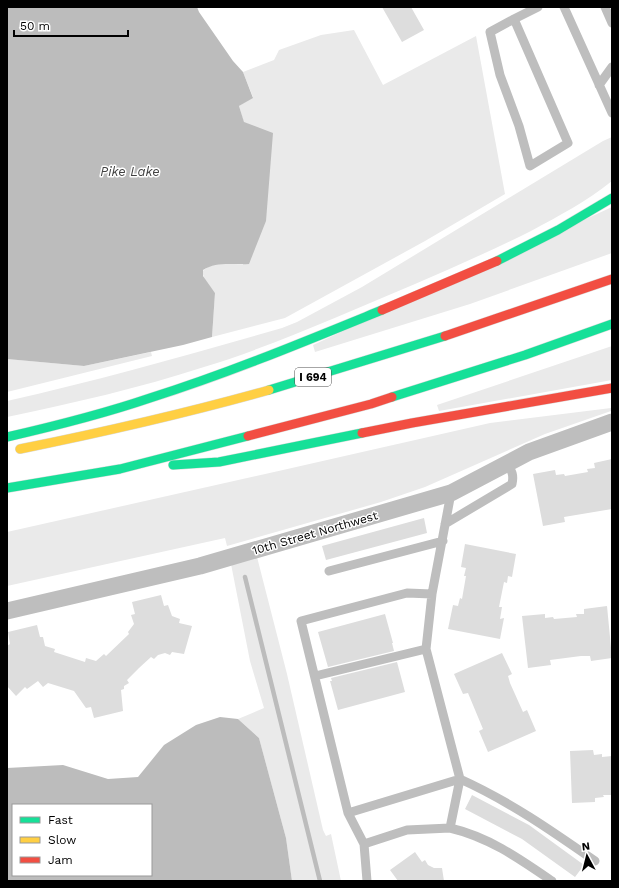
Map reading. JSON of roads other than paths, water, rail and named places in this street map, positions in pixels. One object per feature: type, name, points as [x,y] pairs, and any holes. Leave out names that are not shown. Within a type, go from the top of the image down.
[{"type":"highway","points":[[7,437],[116,409],[258,360],[359,320],[502,258],[565,226],[612,198]]},
{"type":"highway","name":"I 694","points":[[14,450],[115,429],[279,388],[509,316],[612,279]]},
{"type":"highway","points":[[7,488],[120,468],[371,404],[525,355],[612,324]]},
{"type":"highway","points":[[120,468],[219,462],[412,422],[612,388]]},
{"type":"street","name":"10th Street Northwest","points":[[7,611],[200,566],[451,493],[529,452],[612,422]]},
{"type":"lane","points":[[514,19],[568,143],[530,166],[519,126],[500,75],[490,32],[514,19],[538,7]]},
{"type":"lane","points":[[564,7],[612,113]]},
{"type":"lane","points":[[605,7],[612,23]]},
{"type":"lane","points":[[599,84],[612,67]]},
{"type":"lane","points":[[445,524],[512,484],[512,472],[508,464]]},
{"type":"lane","points":[[450,828],[460,779],[426,649],[432,594],[451,493]]},
{"type":"lane","points":[[329,571],[443,541]]},
{"type":"lane","points":[[367,881],[364,844],[348,813],[301,621],[407,593],[432,594]]},
{"type":"lane","points":[[315,676],[426,649]]},
{"type":"lane","points":[[348,813],[460,779],[527,814],[595,861]]},
{"type":"lane","points":[[364,844],[408,830],[450,828],[467,832],[514,854],[552,881]]},
{"type":"water","name":"Pike Lake","points":[[7,7],[197,7],[233,61],[243,72],[253,98],[239,106],[244,122],[273,133],[266,221],[249,264],[219,264],[203,270],[203,276],[215,293],[212,337],[183,345],[84,366],[7,359]]},
{"type":"water","points":[[220,717],[238,719],[259,738],[286,838],[292,881],[7,881],[7,768],[63,765],[108,779],[138,777],[164,745],[196,725]]},
{"type":"waterway","points":[[245,577],[320,881]]}]
